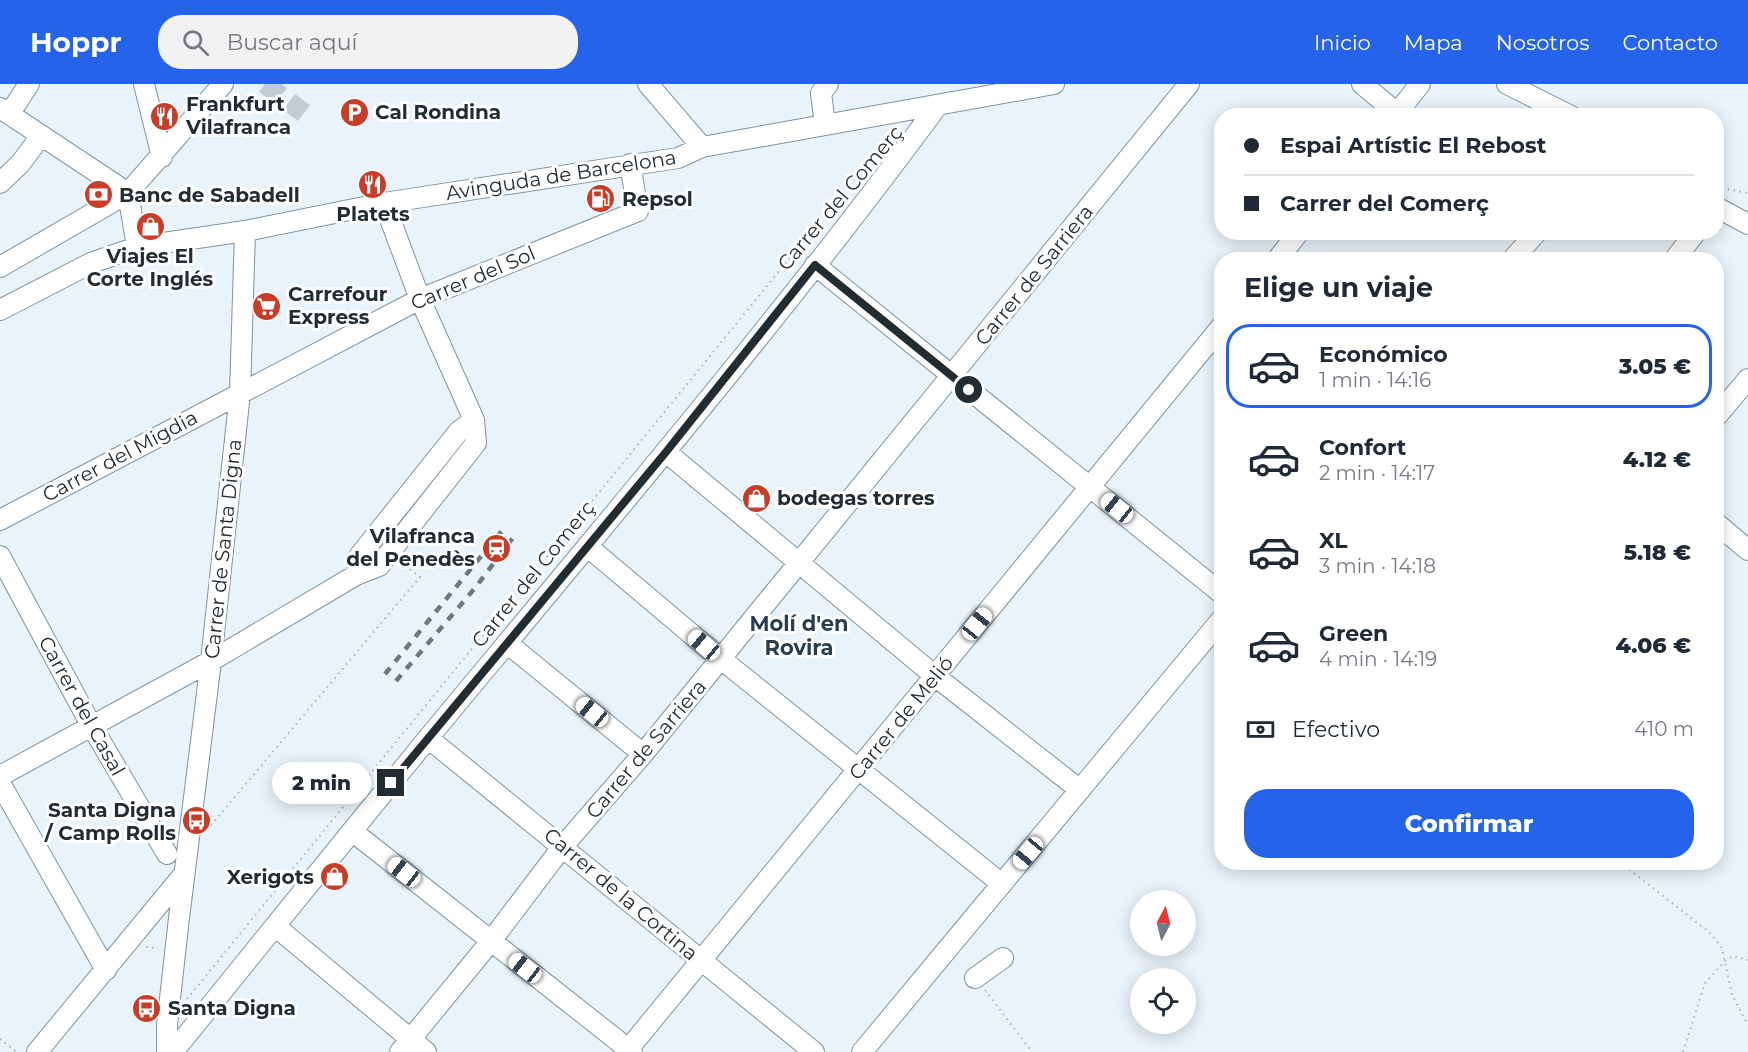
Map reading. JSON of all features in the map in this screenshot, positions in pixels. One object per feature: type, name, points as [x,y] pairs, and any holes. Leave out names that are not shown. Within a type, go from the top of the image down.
[{"type":"street","points":[[29,84],[3,110],[128,194],[137,247]]},
{"type":"street","points":[[144,84],[162,156]]},
{"type":"street","points":[[0,267],[128,194],[223,84]]},
{"type":"street","points":[[648,84],[702,147]]},
{"type":"street","points":[[825,126],[821,93],[828,84]]},
{"type":"street","name":"Avinguda de Barcelona","points":[[0,310],[91,263],[137,247],[245,231],[384,203],[678,158],[702,147],[1054,84]]},
{"type":"street","name":"Carrer de Sarriera","points":[[405,1046],[491,941],[563,846],[643,754],[1189,84]]},
{"type":"street","points":[[1362,84],[1389,108]]},
{"type":"street","points":[[1401,108],[1420,84]]},
{"type":"street","points":[[1508,84],[1555,108]]},
{"type":"street","name":"Carrer del Comerç","points":[[173,1052],[428,738],[666,452],[815,265],[938,105]]},
{"type":"street","points":[[0,183],[20,164],[41,136]]},
{"type":"street","name":"Carrer del Sol","points":[[240,393],[420,299],[638,211],[630,164]]},
{"type":"street","points":[[0,776],[211,661],[356,576],[360,555],[459,432],[474,420],[420,299],[384,203]]},
{"type":"street","points":[[1724,211],[1748,224]]},
{"type":"street","name":"Carrer de Santa Digna","points":[[167,1052],[167,1025],[211,661],[240,393],[245,231]]},
{"type":"street","points":[[1283,252],[1293,240]]},
{"type":"street","points":[[1519,252],[1530,240]]},
{"type":"street","points":[[815,265],[1214,587]]},
{"type":"street","name":"Carrer de Melió","points":[[629,1051],[701,960],[1090,487],[1214,344]]},
{"type":"street","points":[[1724,408],[1748,379]]},
{"type":"street","name":"Carrer del Migdia","points":[[0,520],[240,393]]},
{"type":"street","points":[[666,452],[935,676],[1080,790]]},
{"type":"street","points":[[1724,530],[1748,550]]},
{"type":"street","points":[[587,546],[721,659],[1002,884]]},
{"type":"street","name":"Carrer del Casal","points":[[0,556],[91,725],[166,854]]},
{"type":"street","points":[[862,1052],[1214,629]]},
{"type":"street","points":[[507,643],[643,754]]},
{"type":"street","name":"Carrer de la Cortina","points":[[428,738],[814,1052]]},
{"type":"street","points":[[0,783],[106,970]]},
{"type":"street","points":[[352,831],[629,1051]]},
{"type":"street","points":[[37,1052],[156,908],[187,862]]},
{"type":"street","points":[[156,908],[179,918]]},
{"type":"street","points":[[275,926],[405,1046],[426,1052]]},
{"type":"street","points":[[975,978],[1003,958]]},
{"type":"path","name":"Carrer del Comerç","points":[[186,1000],[899,123]]},
{"type":"path","points":[[1724,188],[1748,193]]},
{"type":"path","points":[[187,862],[202,836],[420,578],[399,560]]},
{"type":"path","points":[[1630,870],[1710,933],[1722,948],[1732,995],[1748,1025]]},
{"type":"path","points":[[1683,1052],[1705,983],[1725,961],[1733,956],[1748,960]]},
{"type":"path","points":[[975,978],[1032,1052]]},
{"type":"path","points":[[0,1039],[17,1052]]},
{"type":"tunnel","points":[[265,84],[304,113]]},
{"type":"railway","points":[[385,674],[505,527]]},
{"type":"railway","points":[[396,681],[475,588],[515,535]]},
{"type":"place","name":"Cal Rondina","points":[[354,112]]},
{"type":"place","name":"Frankfurt Vilafranca","points":[[165,116]]},
{"type":"place","name":"Platets","points":[[373,184]]},
{"type":"place","name":"Banc de Sabadell","points":[[98,195]]},
{"type":"place","name":"Repsol","points":[[601,199]]},
{"type":"place","name":"Viajes El Corte Inglés","points":[[150,226]]},
{"type":"place","name":"Carrefour Express","points":[[267,306]]},
{"type":"place","name":"bodegas torres","points":[[756,498]]},
{"type":"place","name":"Vilafranca del Penedès","points":[[496,548]]},
{"type":"place","name":"Santa Digna / Camp Rolls","points":[[197,821]]},
{"type":"place","name":"Xerigots","points":[[335,877]]},
{"type":"place","name":"Santa Digna","points":[[147,1008]]},
{"type":"district","name":"Molí d'en Rovira","points":[[799,635]]},
{"type":"route","points":[[391,783],[666,452],[815,265],[969,390]]}]
